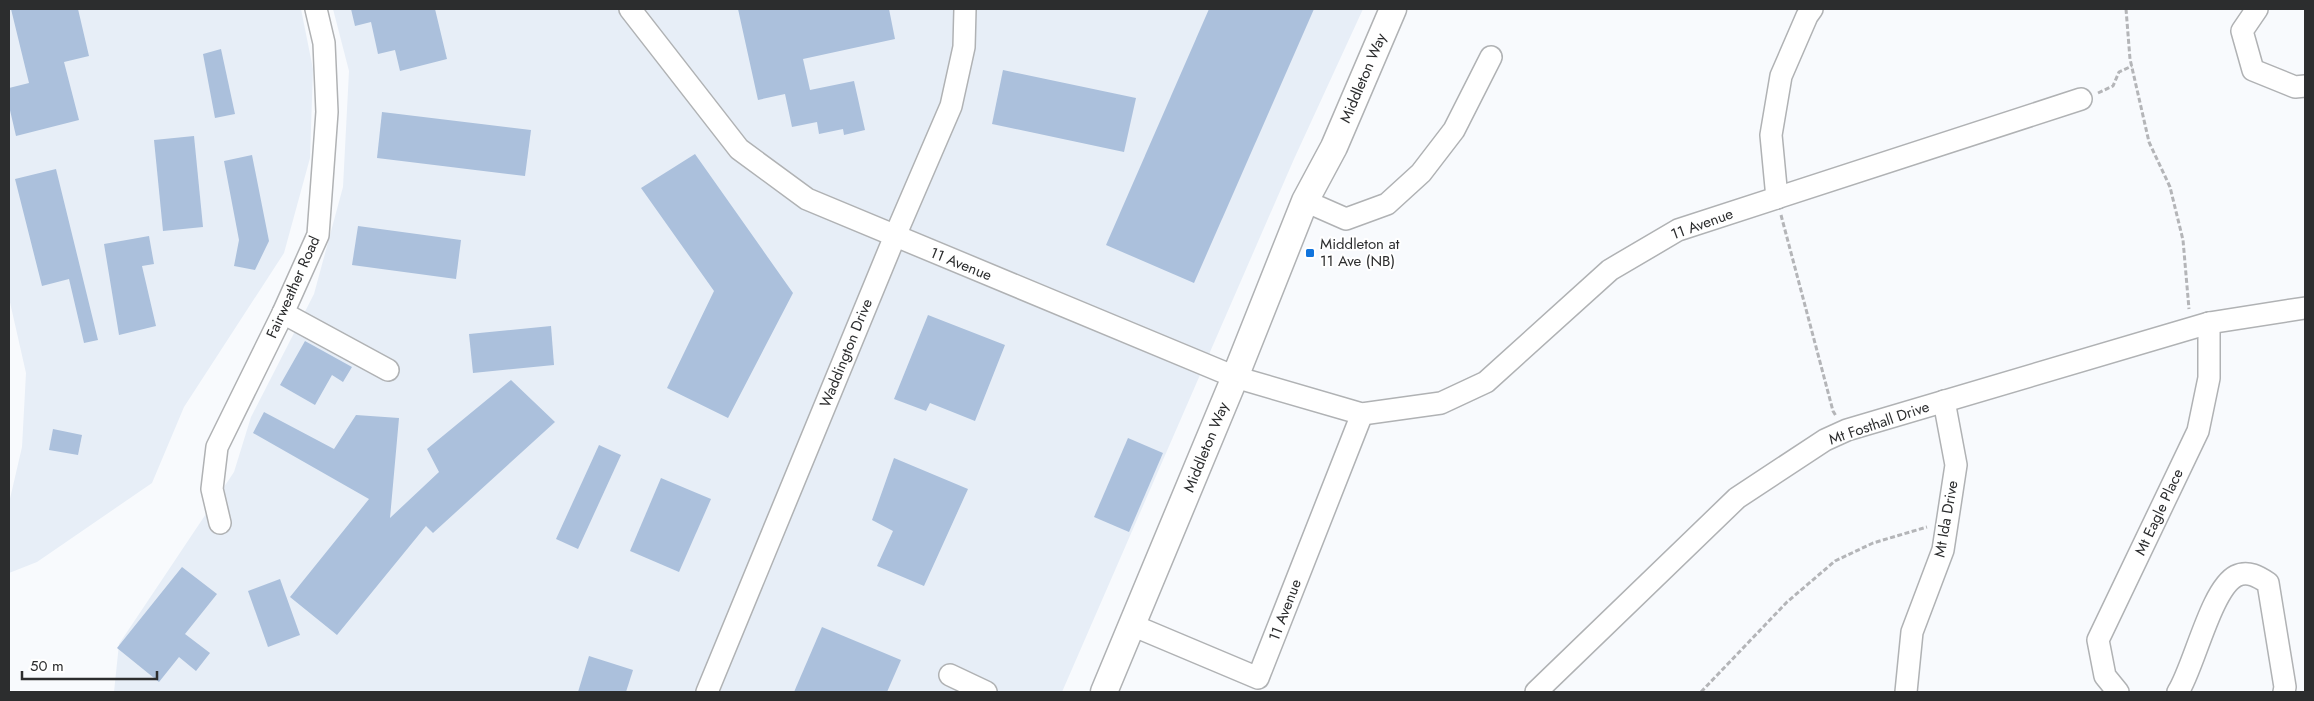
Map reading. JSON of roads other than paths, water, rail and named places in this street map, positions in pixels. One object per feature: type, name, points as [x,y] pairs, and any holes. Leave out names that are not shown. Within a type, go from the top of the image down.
[{"type":"street","name":"Fairweather Road","points":[[220,524],[212,489],[217,447],[283,313],[318,235],[327,112],[324,43],[316,9]]},
{"type":"street","name":"11 Avenue","points":[[630,9],[739,149],[807,199],[1235,376],[1362,414],[1441,403],[1486,382],[1610,270],[1678,230],[2081,99]]},
{"type":"street","name":"Waddington Drive","points":[[707,692],[894,236],[951,106],[964,48],[965,9]]},
{"type":"street","name":"Middleton Way","points":[[1104,692],[1235,376],[1305,201],[1334,147],[1393,9]]},
{"type":"street","points":[[1777,198],[1771,135],[1781,76],[1806,16],[1812,9]]},
{"type":"street","points":[[2257,9],[2242,32],[2253,70],[2295,87],[2305,86]]},
{"type":"street","points":[[1305,201],[1346,219],[1387,204],[1421,174],[1454,130],[1491,57]]},
{"type":"street","name":"Mt Fosthall Drive","points":[[1536,692],[1737,498],[1825,440],[1847,430],[2201,325],[2305,308]]},
{"type":"street","points":[[283,313],[388,370]]},
{"type":"street","name":"Mt Eagle Place","points":[[2118,692],[2105,676],[2098,640],[2198,431],[2209,378],[2201,325]]},
{"type":"street","name":"Mt Ida Drive","points":[[1906,692],[1912,632],[1943,550],[1956,465],[1944,401]]},
{"type":"street","name":"11 Avenue","points":[[1132,625],[1258,678],[1362,414]]},
{"type":"street","points":[[2178,692],[2221,591],[2237,576],[2255,574],[2268,583],[2285,688],[2284,692]]},
{"type":"street","points":[[950,675],[986,692]]},
{"type":"place","name":"Middleton at 11 Ave (NB)","points":[[1310,253]]}]
